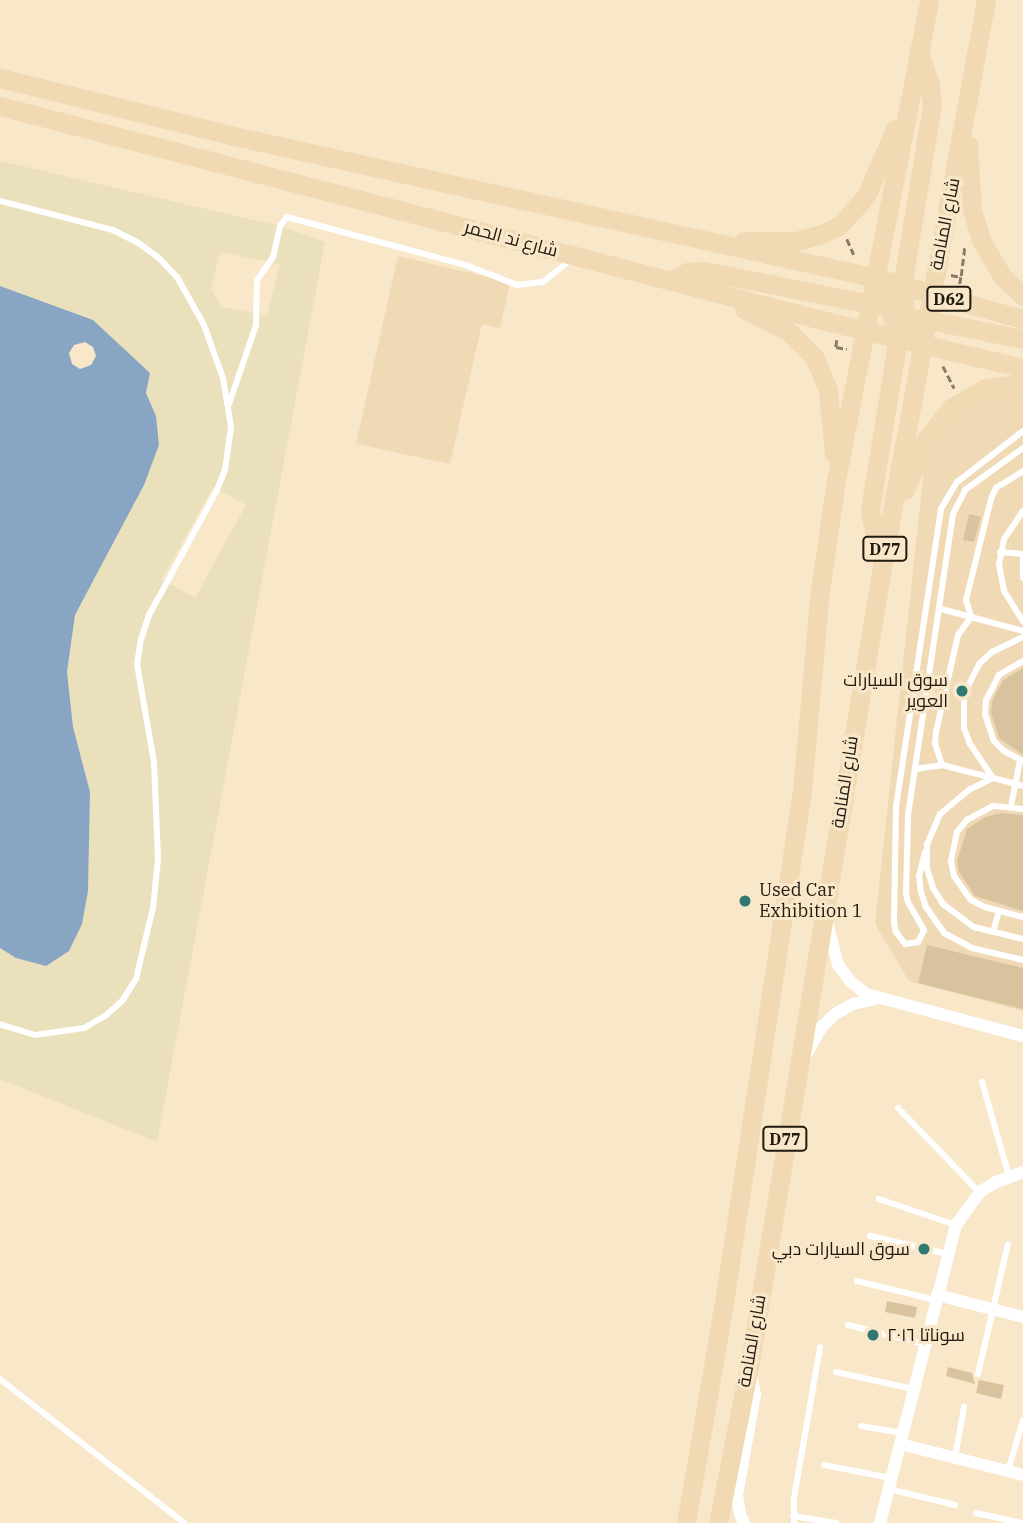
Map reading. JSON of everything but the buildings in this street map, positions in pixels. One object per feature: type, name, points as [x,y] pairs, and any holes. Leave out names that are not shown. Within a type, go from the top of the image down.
[{"type":"main road","points":[[929,0],[876,278],[895,311],[924,344],[1023,368]]},
{"type":"main road","name":"شارع المنامة","points":[[718,1523],[749,1367],[795,1074],[889,526],[986,0]]},
{"type":"main road","points":[[884,555],[874,537],[870,509],[895,311],[932,105],[930,83],[918,50]]},
{"type":"main road","points":[[0,78],[243,138],[701,240],[796,241],[819,235],[840,225],[859,207],[872,184],[911,89]]},
{"type":"main road","name":"شارع ند الحمر","points":[[0,106],[865,331]]},
{"type":"main road","points":[[967,106],[970,195],[981,240],[1002,276],[1023,296]]},
{"type":"main road","name":"D62","points":[[701,240],[876,278],[895,311],[932,294],[1023,319]]},
{"type":"main road","points":[[671,281],[687,272],[704,271],[1023,339]]},
{"type":"main road","points":[[692,286],[788,331],[815,358],[828,391],[836,480]]},
{"type":"main road","points":[[865,331],[895,311]]},
{"type":"main road","name":"شارع المنامة","points":[[686,1523],[723,1309],[802,791],[820,591],[836,480],[865,331]]},
{"type":"main road","points":[[889,526],[926,439],[941,417],[961,400],[998,385],[1023,383]]},
{"type":"street","points":[[825,902],[828,937],[838,965],[850,981],[874,999],[1023,1036]]},
{"type":"street","points":[[795,1074],[827,1020],[853,1003],[874,999]]},
{"type":"street","points":[[880,1523],[956,1225],[980,1192],[1009,1176],[1023,1172]]},
{"type":"street","points":[[936,1298],[1023,1317]]},
{"type":"street","points":[[744,1523],[737,1495],[755,1394],[749,1367]]},
{"type":"street","points":[[901,1439],[955,1458],[1023,1475]]},
{"type":"lane","points":[[0,201],[113,230],[137,242],[159,258],[177,277],[204,325],[229,405],[231,427],[225,470],[217,490],[149,615],[141,639],[137,664],[154,762],[158,859],[153,908],[136,979],[123,1000],[105,1016],[84,1028],[36,1035],[0,1024]]},
{"type":"lane","points":[[229,405],[256,325],[257,280],[273,257],[280,226],[287,217],[468,266],[517,285],[543,282],[575,256]]},
{"type":"lane","points":[[1023,431],[957,482],[941,509],[896,807],[894,922],[900,941],[912,945],[918,942],[924,930],[908,902],[906,892],[908,814],[941,609],[953,514],[958,501],[975,481],[1023,449]]},
{"type":"lane","points":[[971,617],[966,600],[990,499],[996,488],[1023,471]]},
{"type":"lane","points":[[1014,476],[1023,478]]},
{"type":"lane","points":[[1023,511],[1009,527],[1000,552],[1004,592],[1023,622]]},
{"type":"lane","points":[[1000,552],[1023,554],[1023,578]]},
{"type":"lane","points":[[941,609],[1023,631]]},
{"type":"lane","points":[[942,765],[935,744],[936,732],[958,635],[971,617]]},
{"type":"lane","points":[[993,778],[970,744],[964,728],[964,694],[979,664],[992,652],[1023,637]]},
{"type":"lane","points":[[1011,806],[1019,785],[1022,761],[1004,751],[994,741],[985,714],[986,700],[999,675],[1023,661]]},
{"type":"lane","points":[[915,769],[942,765],[1019,785]]},
{"type":"lane","points":[[993,778],[953,800],[940,814],[927,845],[919,876],[926,907],[934,921],[957,942],[1023,960]]},
{"type":"lane","points":[[1023,809],[993,806],[979,811],[957,832],[952,846],[954,876],[971,900],[1023,917]]},
{"type":"lane","points":[[927,845],[927,869],[943,904],[974,927],[1023,939]]},
{"type":"lane","points":[[993,932],[999,911]]},
{"type":"lane","points":[[982,1082],[1009,1176]]},
{"type":"lane","points":[[898,1108],[980,1192]]},
{"type":"lane","points":[[879,1199],[956,1225]]},
{"type":"lane","points":[[870,1236],[947,1254]]},
{"type":"lane","points":[[978,1374],[1008,1244]]},
{"type":"lane","points":[[857,1281],[936,1298]]},
{"type":"lane","points":[[848,1325],[925,1344]]},
{"type":"lane","points":[[820,1348],[793,1520],[836,1523]]},
{"type":"lane","points":[[836,1372],[913,1389]]},
{"type":"lane","points":[[0,1379],[184,1523]]},
{"type":"lane","points":[[955,1458],[964,1406]]},
{"type":"lane","points":[[1008,1471],[1023,1420]]},
{"type":"lane","points":[[861,1426],[901,1439]]},
{"type":"lane","points":[[824,1465],[955,1505]]},
{"type":"lane","points":[[976,1513],[1023,1523]]},
{"type":"path","points":[[961,277],[966,239],[981,240]]},
{"type":"path","points":[[942,369],[961,400]]},
{"type":"shaded area","points":[[398,256],[510,282],[500,328],[482,324],[450,464],[356,444]]},
{"type":"shaded area","name":"سوق السيارات العوير","points":[[1023,389],[1023,1011],[909,981],[875,924],[925,459],[935,433],[972,398]]},
{"type":"sand","points":[[0,161],[280,226],[325,242],[157,1142],[0,1079],[0,948],[16,958],[88,891],[90,792],[73,727],[67,672],[75,615],[144,485],[156,416],[146,393],[150,373],[93,320],[0,286]],"holes":[[[220,252],[280,264],[267,316],[222,307],[211,289]],[[213,487],[246,505],[195,598],[162,579]]]},
{"type":"water","points":[[0,286],[93,320],[150,373],[146,393],[156,416],[159,445],[144,485],[75,615],[67,672],[73,727],[90,792],[88,891],[82,924],[69,951],[46,966],[16,958],[0,948]],"holes":[[[85,342],[93,347],[96,356],[91,365],[80,369],[72,364],[69,353],[74,345]]]},
{"type":"place","name":"سوق السيارات العوير","points":[[962,691]]},
{"type":"place","name":"Used Car Exhibition 1","points":[[745,901]]},
{"type":"place","name":"سوق السيارات دبي","points":[[924,1249]]},
{"type":"place","name":"سوناتا ٢٠١٦","points":[[873,1335]]}]
